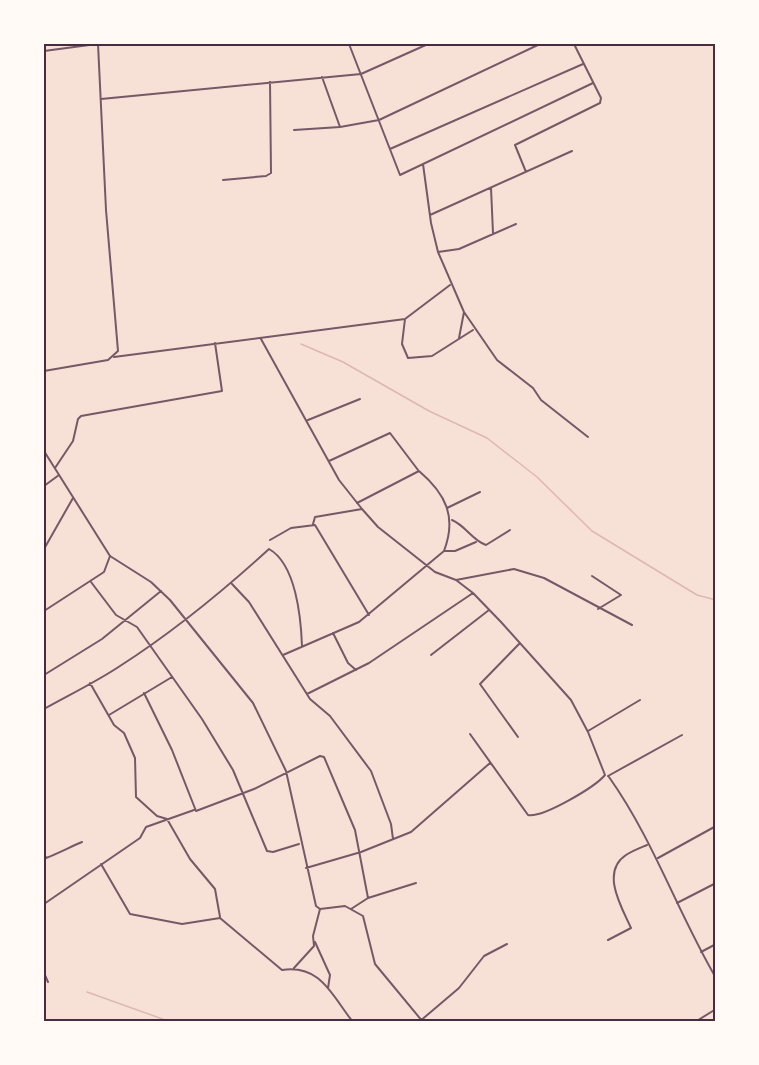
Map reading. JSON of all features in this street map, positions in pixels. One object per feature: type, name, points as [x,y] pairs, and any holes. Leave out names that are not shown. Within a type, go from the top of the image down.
[{"type":"street","points":[[44,51],[97,44],[106,210],[117,351],[114,357]]},
{"type":"street","points":[[349,44],[400,175],[593,83]]},
{"type":"street","points":[[100,99],[361,74],[428,44]]},
{"type":"street","points":[[294,130],[340,127],[379,120],[540,44]]},
{"type":"street","points":[[526,172],[515,145],[600,103],[600,98],[574,44]]},
{"type":"street","points":[[390,149],[583,64]]},
{"type":"street","points":[[322,77],[340,127]]},
{"type":"street","points":[[223,180],[267,176],[271,173],[270,82]]},
{"type":"street","points":[[430,214],[572,151]]},
{"type":"street","points":[[423,164],[438,252],[450,285],[474,329],[497,360],[533,388],[541,400],[588,437]]},
{"type":"street","points":[[491,188],[494,233]]},
{"type":"street","points":[[438,252],[459,249],[516,224]]},
{"type":"street","points":[[44,371],[114,357],[405,319],[450,285]]},
{"type":"street","points":[[459,339],[464,312]]},
{"type":"street","points":[[405,319],[402,344],[408,358],[432,356],[474,329]]},
{"type":"street","points":[[261,339],[329,461],[362,510],[378,527],[427,566],[443,576],[456,580],[473,593],[571,700],[588,731],[607,776],[631,808],[647,845],[658,858],[676,903],[716,978]]},
{"type":"street","points":[[55,469],[73,441],[78,419],[81,416],[222,391],[215,343]]},
{"type":"street","points":[[308,420],[360,399]]},
{"type":"street","points":[[283,655],[369,615],[444,552],[450,537],[452,520],[447,507],[437,490],[419,471],[390,433],[329,461]]},
{"type":"street","points":[[44,451],[110,556],[161,591],[253,703],[286,771],[313,901],[320,909]]},
{"type":"street","points":[[357,503],[419,471]]},
{"type":"street","points":[[44,486],[58,475]]},
{"type":"street","points":[[447,507],[480,492]]},
{"type":"street","points":[[44,549],[73,498]]},
{"type":"street","points":[[362,510],[315,517],[313,524],[369,615]]},
{"type":"street","points":[[452,520],[463,525],[477,541],[486,546],[510,530]]},
{"type":"street","points":[[270,540],[291,528],[313,524]]},
{"type":"street","points":[[444,552],[455,551],[477,541]]},
{"type":"street","points":[[44,709],[150,645],[232,583],[271,549],[293,584],[301,617],[302,646]]},
{"type":"street","points":[[44,611],[104,572],[110,556]]},
{"type":"street","points":[[456,580],[514,569],[544,578],[598,609],[632,625]]},
{"type":"street","points":[[592,576],[621,595],[598,609]]},
{"type":"street","points":[[91,582],[116,615],[137,627],[228,759],[267,851],[273,852],[300,844]]},
{"type":"street","points":[[232,583],[249,602],[307,694],[330,716],[371,771],[391,824],[393,839]]},
{"type":"street","points":[[44,675],[127,621],[161,591]]},
{"type":"street","points":[[307,694],[356,670],[473,593]]},
{"type":"street","points":[[431,655],[489,610]]},
{"type":"street","points":[[333,633],[348,663],[356,670]]},
{"type":"street","points":[[518,737],[480,684],[520,643]]},
{"type":"street","points":[[109,715],[172,676]]},
{"type":"street","points":[[90,682],[109,715],[124,733],[135,758],[136,796],[158,816],[167,819],[190,859],[215,889],[220,918],[282,970],[294,968],[313,973],[328,988],[353,1022]]},
{"type":"street","points":[[144,693],[172,750],[194,810]]},
{"type":"street","points":[[588,731],[640,700]]},
{"type":"street","points":[[470,734],[528,815],[532,816],[549,811],[682,735]]},
{"type":"street","points":[[44,904],[140,838],[146,827],[243,793],[320,756],[324,757],[350,816],[361,852],[368,898]]},
{"type":"street","points":[[306,868],[361,852],[411,832],[490,764]]},
{"type":"street","points":[[658,858],[716,826]]},
{"type":"street","points":[[44,861],[55,852],[82,842]]},
{"type":"street","points":[[608,940],[631,928],[614,888],[615,869],[624,856],[647,845]]},
{"type":"street","points":[[44,854],[46,858],[49,858]]},
{"type":"street","points":[[101,864],[130,914],[182,924],[220,918]]},
{"type":"street","points":[[351,909],[368,898],[416,883]]},
{"type":"street","points":[[676,903],[716,883]]},
{"type":"street","points":[[320,909],[345,906],[363,916],[375,964],[421,1021],[459,988],[484,956],[507,944]]},
{"type":"street","points":[[294,968],[314,946],[313,936],[320,909]]},
{"type":"street","points":[[313,936],[330,975],[328,988]]},
{"type":"street","points":[[701,952],[716,944]]},
{"type":"street","points":[[44,973],[48,982]]},
{"type":"street","points":[[695,1022],[716,1009]]},
{"type":"waterway","points":[[301,344],[343,362],[429,411],[487,438],[537,477],[592,531],[697,595],[716,600]]},
{"type":"waterway","points":[[87,992],[171,1022]]}]
